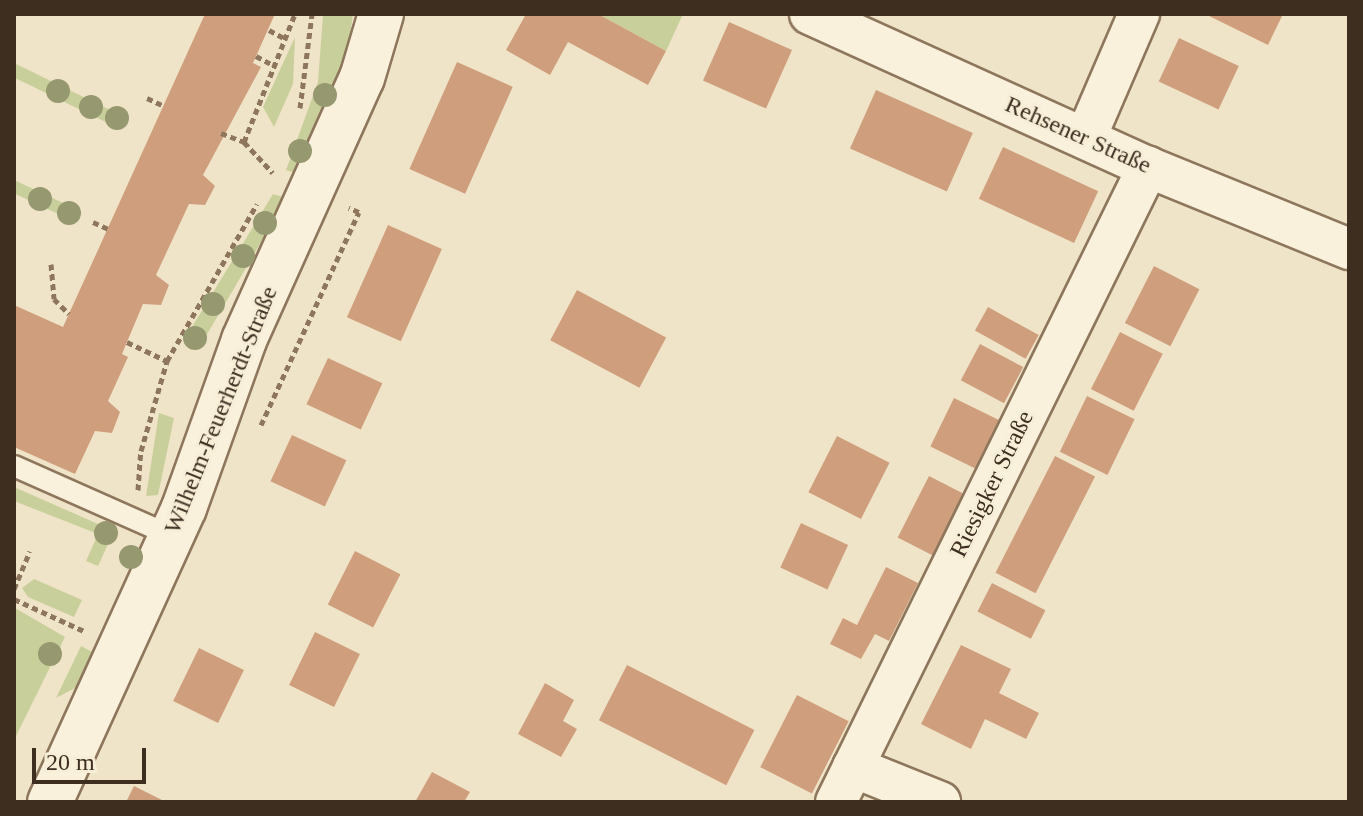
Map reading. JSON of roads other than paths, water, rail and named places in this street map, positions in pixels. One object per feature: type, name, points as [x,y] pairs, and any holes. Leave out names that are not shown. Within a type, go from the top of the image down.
[{"type":"main road","name":"Wilhelm-Feuerherdt-Straße","points":[[50,802],[172,536],[244,340],[362,78],[381,14]]},
{"type":"street","name":"Rehsener Straße","points":[[810,14],[1148,167],[1349,249]]},
{"type":"street","points":[[1086,137],[1139,14]]},
{"type":"street","name":"Riesigker Straße","points":[[836,802],[1148,167]]},
{"type":"street","points":[[853,767],[940,802]]},
{"type":"lane","points":[[14,466],[172,536]]}]
